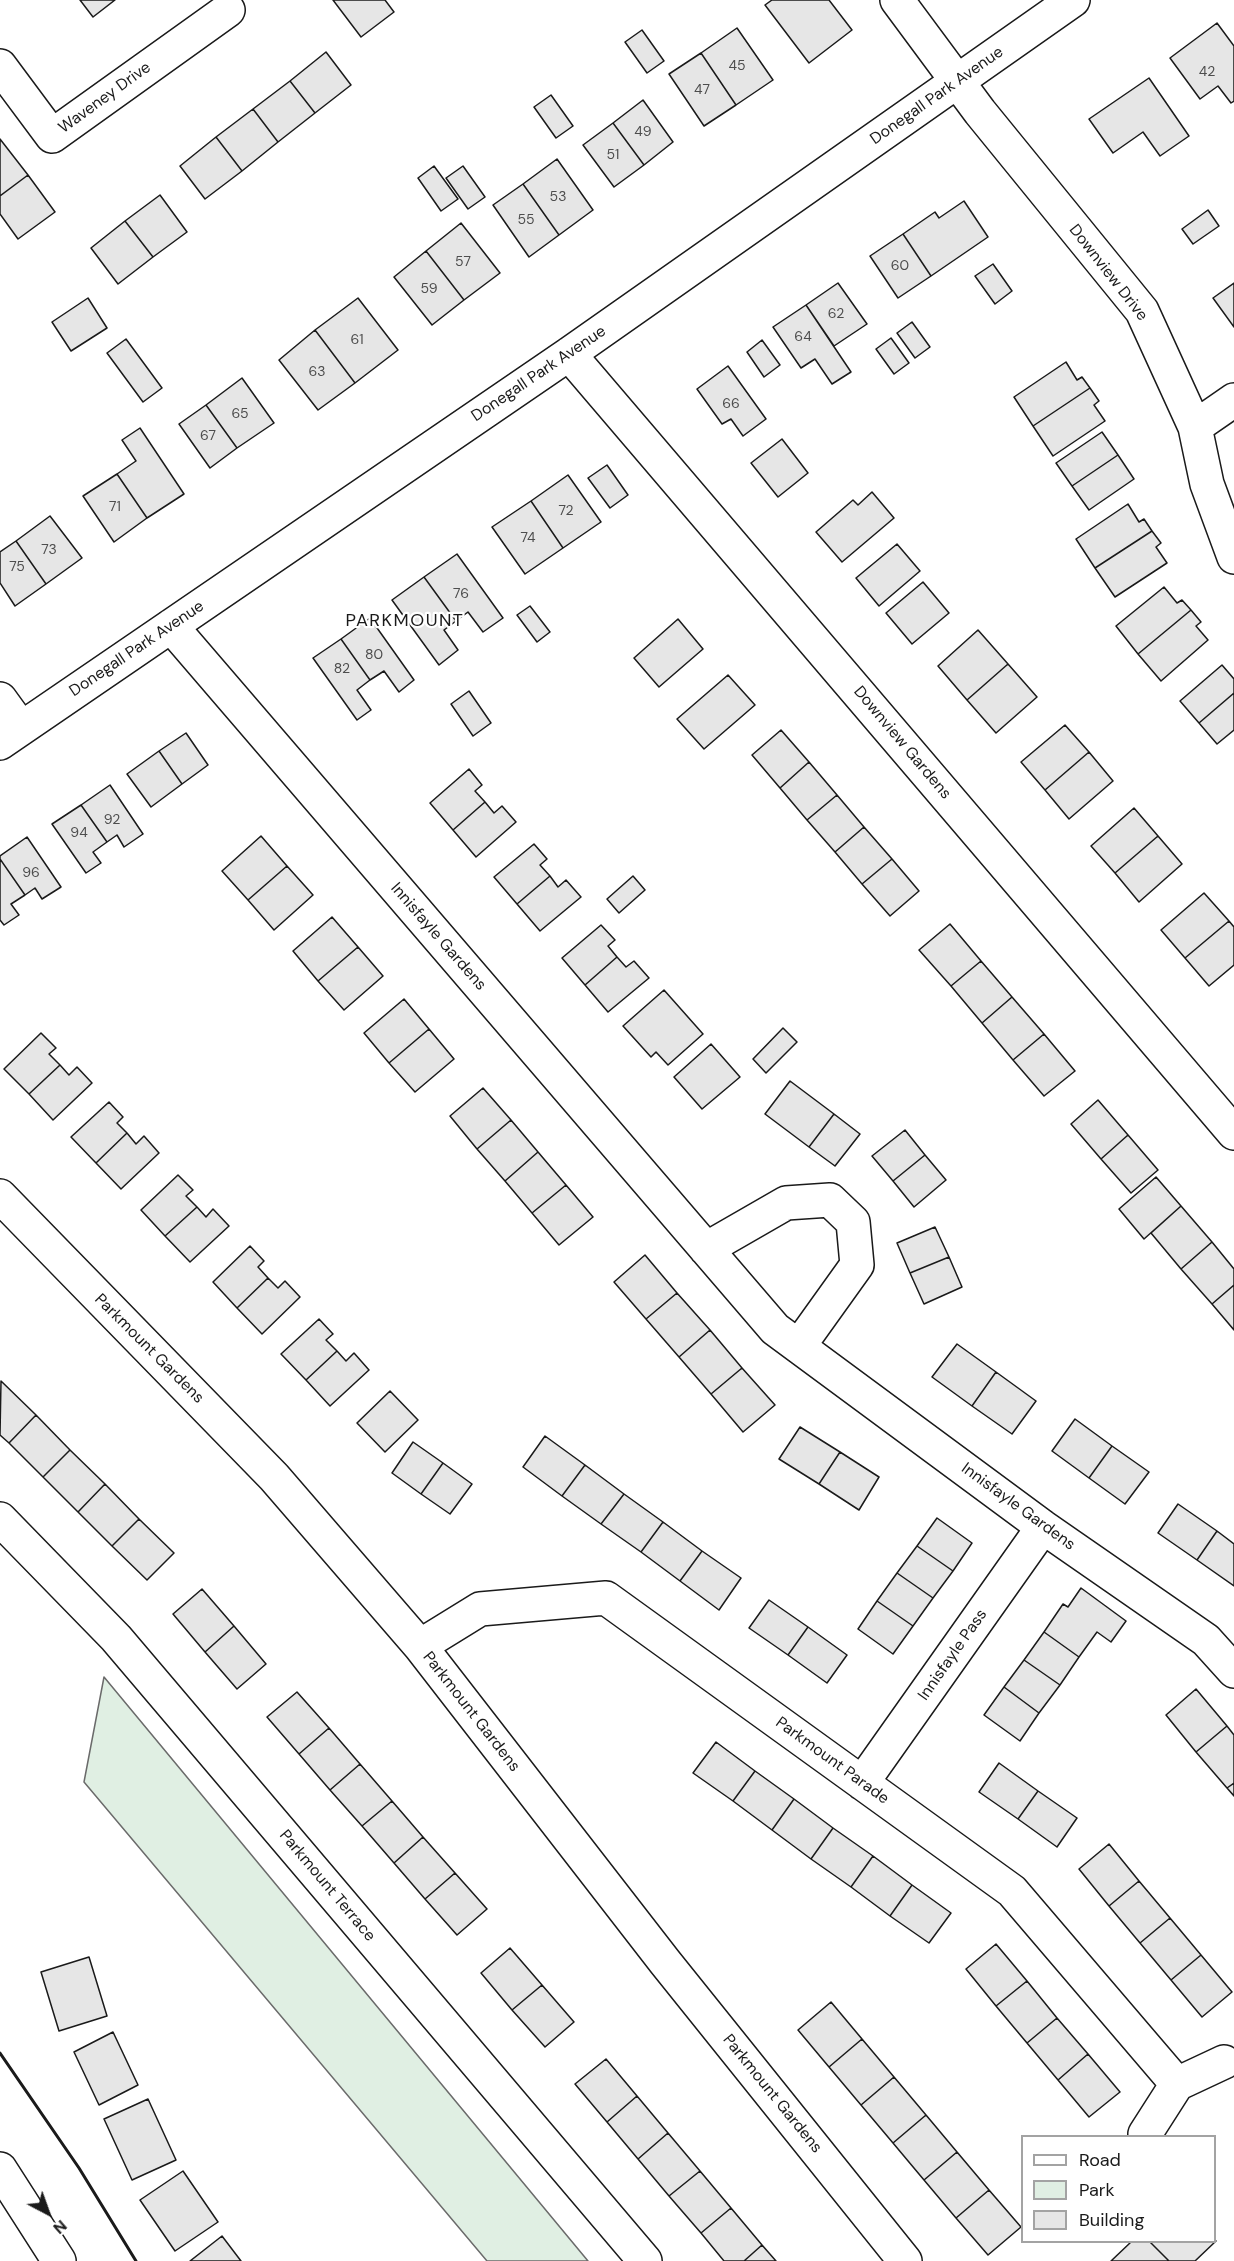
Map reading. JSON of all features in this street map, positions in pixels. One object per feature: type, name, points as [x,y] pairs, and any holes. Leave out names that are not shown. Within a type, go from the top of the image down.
[{"type":"street","name":"Downview Drive","points":[[897,0],[1023,166],[1142,311],[1195,427],[1207,484],[1234,557]]},
{"type":"street","name":"Donegall Park Avenue","points":[[10,735],[569,354],[1073,0]]},
{"type":"street","name":"Waveney Drive","points":[[0,66],[52,136],[228,10]]},
{"type":"street","name":"Downview Gardens","points":[[569,354],[1234,1133]]},
{"type":"street","points":[[1195,427],[1234,400]]},
{"type":"street","name":"Innisfayle Gardens","points":[[171,626],[776,1329],[1043,1527],[1206,1640],[1234,1671]]},
{"type":"street","points":[[0,699],[10,735]]},
{"type":"street","name":"Parkmount Gardens","points":[[0,1196],[274,1477],[420,1647],[665,1962],[905,2261]]},
{"type":"street","points":[[706,1249],[786,1203],[830,1200],[853,1222],[857,1265],[799,1346]]},
{"type":"street","name":"Parkmount Terrace","points":[[0,1519],[117,1638],[645,2261]]},
{"type":"street","name":"Innisfayle Pass","points":[[862,1782],[1043,1527]]},
{"type":"street","name":"Parkmount Parade","points":[[420,1647],[480,1609],[606,1598],[1012,1892],[1177,2084]]},
{"type":"street","points":[[1144,2134],[1177,2084],[1224,2062]]},
{"type":"street","points":[[0,2169],[59,2261]]},
{"type":"green space","points":[[104,1677],[588,2261],[487,2261],[84,1782]]},
{"type":"building","points":[[80,0],[115,0],[93,17]]},
{"type":"building","points":[[333,0],[385,0],[394,12],[361,37]]},
{"type":"building","points":[[772,0],[829,0],[852,30],[809,63],[765,5]]},
{"type":"building","points":[[1217,23],[1234,46],[1234,101],[1231,103],[1218,86],[1200,99],[1170,58]]},
{"type":"building","points":[[737,28],[773,80],[736,105],[701,53]]},
{"type":"building","points":[[642,30],[664,61],[647,73],[625,42]]},
{"type":"building","points":[[326,52],[351,85],[315,113],[290,81]]},
{"type":"building","points":[[701,53],[736,105],[704,126],[669,74]]},
{"type":"building","points":[[1149,78],[1189,136],[1160,156],[1143,132],[1113,153],[1089,119]]},
{"type":"building","points":[[290,81],[315,113],[278,142],[253,109]]},
{"type":"building","points":[[551,95],[573,126],[556,138],[534,107]]},
{"type":"building","points":[[643,100],[673,142],[644,165],[613,123]]},
{"type":"building","points":[[253,109],[278,142],[242,171],[216,137]]},
{"type":"building","points":[[613,123],[644,165],[614,187],[583,145]]},
{"type":"building","points":[[216,137],[242,171],[205,199],[180,166]]},
{"type":"building","points":[[0,139],[28,175],[0,196]]},
{"type":"building","points":[[557,159],[593,210],[559,235],[523,184]]},
{"type":"building","points":[[434,166],[458,199],[441,211],[418,178]]},
{"type":"building","points":[[463,166],[485,197],[468,209],[446,178]]},
{"type":"building","points":[[28,175],[55,212],[18,239],[0,214],[0,196]]},
{"type":"building","points":[[523,184],[559,235],[529,257],[493,205]]},
{"type":"building","points":[[160,195],[187,232],[153,257],[125,221]]},
{"type":"building","points":[[964,201],[988,237],[931,276],[903,234],[935,212],[939,218]]},
{"type":"building","points":[[1208,210],[1219,226],[1193,244],[1182,229]]},
{"type":"building","points":[[125,221],[153,257],[118,284],[91,248]]},
{"type":"building","points":[[461,223],[500,273],[464,300],[426,251]]},
{"type":"building","points":[[903,234],[931,276],[898,298],[870,256]]},
{"type":"building","points":[[426,251],[464,300],[432,325],[394,277]]},
{"type":"building","points":[[993,264],[1012,291],[995,304],[975,276]]},
{"type":"building","points":[[838,283],[867,324],[834,346],[806,305]]},
{"type":"building","points":[[1234,283],[1234,327],[1213,298]]},
{"type":"building","points":[[88,298],[107,328],[71,351],[52,322]]},
{"type":"building","points":[[358,298],[398,350],[355,383],[315,330]]},
{"type":"building","points":[[806,305],[851,372],[832,384],[815,359],[801,368],[773,327]]},
{"type":"building","points":[[912,322],[930,347],[915,358],[897,333]]},
{"type":"building","points":[[315,330],[355,383],[318,410],[279,360]]},
{"type":"building","points":[[891,338],[909,363],[894,374],[876,349]]},
{"type":"building","points":[[126,339],[162,388],[143,402],[107,353]]},
{"type":"building","points":[[762,340],[780,365],[764,377],[747,352]]},
{"type":"building","points":[[1066,362],[1077,380],[1082,377],[1090,388],[1033,426],[1014,397]]},
{"type":"building","points":[[728,366],[766,419],[743,436],[731,419],[722,424],[697,389]]},
{"type":"building","points":[[242,378],[274,423],[237,448],[206,405]]},
{"type":"building","points":[[1090,388],[1099,401],[1094,405],[1105,421],[1053,456],[1033,426]]},
{"type":"building","points":[[206,405],[237,448],[210,468],[179,424]]},
{"type":"building","points":[[140,428],[184,494],[147,518],[117,474],[136,461],[122,440]]},
{"type":"building","points":[[1102,432],[1118,455],[1072,486],[1056,463]]},
{"type":"building","points":[[782,439],[808,473],[778,497],[751,463]]},
{"type":"building","points":[[1118,455],[1134,479],[1089,510],[1072,486]]},
{"type":"building","points":[[607,465],[628,495],[610,508],[588,478]]},
{"type":"building","points":[[117,474],[147,518],[114,542],[83,496]]},
{"type":"building","points":[[568,475],[601,522],[563,548],[531,501]]},
{"type":"building","points":[[872,492],[894,518],[842,562],[816,532],[853,500],[858,505]]},
{"type":"building","points":[[531,501],[563,548],[525,574],[492,527]]},
{"type":"building","points":[[1128,504],[1139,522],[1144,519],[1152,531],[1095,568],[1076,539]]},
{"type":"building","points":[[50,516],[82,558],[46,584],[16,541]]},
{"type":"building","points":[[1152,531],[1161,543],[1156,547],[1167,563],[1115,597],[1095,568]]},
{"type":"building","points":[[16,541],[46,584],[15,606],[0,583],[0,552]]},
{"type":"building","points":[[897,544],[920,571],[879,606],[856,578]]},
{"type":"building","points":[[457,554],[503,618],[483,632],[468,612],[456,621],[424,577]]},
{"type":"building","points":[[424,577],[456,621],[444,630],[458,650],[439,665],[392,600]]},
{"type":"building","points":[[923,582],[949,613],[912,644],[886,613]]},
{"type":"building","points":[[1164,587],[1177,603],[1182,600],[1191,610],[1138,654],[1116,626]]},
{"type":"building","points":[[530,606],[550,632],[537,642],[517,615]]},
{"type":"building","points":[[1191,610],[1201,622],[1196,626],[1208,640],[1161,681],[1138,654]]},
{"type":"building","points":[[370,618],[414,680],[399,692],[384,671],[370,680],[341,639]]},
{"type":"building","points":[[678,619],[703,649],[659,687],[634,658]]},
{"type":"building","points":[[978,630],[1008,664],[967,700],[938,666]]},
{"type":"building","points":[[341,639],[370,680],[357,690],[371,710],[357,720],[313,658]]},
{"type":"building","points":[[1008,664],[1037,697],[996,733],[967,700]]},
{"type":"building","points":[[1222,665],[1234,679],[1234,693],[1199,723],[1180,701]]},
{"type":"building","points":[[728,675],[755,705],[704,749],[677,719]]},
{"type":"building","points":[[469,691],[491,723],[473,736],[451,704]]},
{"type":"building","points":[[1234,693],[1234,730],[1217,744],[1199,723]]},
{"type":"building","points":[[1065,725],[1089,752],[1045,790],[1021,762]]},
{"type":"building","points":[[781,730],[809,762],[780,788],[752,755]]},
{"type":"building","points":[[186,733],[208,765],[182,784],[159,751]]},
{"type":"building","points":[[159,751],[182,784],[151,807],[127,774]]},
{"type":"building","points":[[1089,752],[1113,781],[1069,819],[1045,790]]},
{"type":"building","points":[[809,762],[837,795],[807,820],[780,788]]},
{"type":"building","points":[[469,769],[482,785],[475,791],[485,802],[453,830],[430,803]]},
{"type":"building","points":[[110,785],[143,834],[124,847],[117,835],[107,842],[81,805]]},
{"type":"building","points":[[837,795],[864,827],[835,852],[807,820]]},
{"type":"building","points":[[485,802],[494,813],[502,806],[516,822],[476,857],[453,830]]},
{"type":"building","points":[[81,805],[107,842],[93,852],[101,863],[86,873],[52,824]]},
{"type":"building","points":[[1134,808],[1158,836],[1115,873],[1091,846]]},
{"type":"building","points":[[864,827],[892,859],[862,884],[835,852]]},
{"type":"building","points":[[261,836],[287,866],[248,900],[222,871]]},
{"type":"building","points":[[1158,836],[1182,864],[1139,902],[1115,873]]},
{"type":"building","points":[[27,837],[61,887],[42,899],[35,888],[25,895],[0,859],[0,856]]},
{"type":"building","points":[[534,844],[547,859],[540,865],[550,876],[517,904],[494,877]]},
{"type":"building","points":[[0,859],[25,895],[11,904],[19,915],[4,925],[0,920]]},
{"type":"building","points":[[892,859],[919,891],[890,916],[862,884]]},
{"type":"building","points":[[287,866],[313,895],[274,930],[248,900]]},
{"type":"building","points":[[550,876],[558,887],[566,880],[581,897],[540,931],[517,904]]},
{"type":"building","points":[[633,876],[645,890],[619,913],[607,899]]},
{"type":"building","points":[[1204,893],[1229,921],[1185,958],[1161,930]]},
{"type":"building","points":[[332,917],[358,947],[318,981],[293,951]]},
{"type":"building","points":[[1229,921],[1234,927],[1234,965],[1209,986],[1185,958]]},
{"type":"building","points":[[950,924],[981,961],[951,986],[919,950]]},
{"type":"building","points":[[601,925],[615,940],[608,946],[617,957],[585,985],[562,958]]},
{"type":"building","points":[[358,947],[383,976],[344,1010],[318,981]]},
{"type":"building","points":[[617,957],[626,967],[634,961],[649,978],[608,1012],[585,985]]},
{"type":"building","points":[[981,961],[1012,997],[982,1023],[951,986]]},
{"type":"building","points":[[664,990],[703,1034],[668,1065],[656,1052],[651,1057],[623,1026]]},
{"type":"building","points":[[1012,997],[1044,1034],[1013,1060],[982,1023]]},
{"type":"building","points":[[404,999],[429,1029],[389,1063],[364,1033]]},
{"type":"building","points":[[783,1028],[797,1042],[766,1073],[753,1059]]},
{"type":"building","points":[[429,1029],[454,1059],[415,1092],[389,1063]]},
{"type":"building","points":[[41,1033],[56,1048],[49,1054],[60,1065],[29,1094],[4,1069]]},
{"type":"building","points":[[1044,1034],[1075,1071],[1044,1096],[1013,1060]]},
{"type":"building","points":[[711,1044],[740,1077],[702,1109],[674,1077]]},
{"type":"building","points":[[60,1065],[69,1075],[77,1067],[92,1083],[53,1120],[29,1094]]},
{"type":"building","points":[[790,1081],[834,1114],[809,1147],[765,1114]]},
{"type":"building","points":[[483,1088],[511,1120],[477,1149],[450,1116]]},
{"type":"building","points":[[1098,1100],[1128,1135],[1101,1159],[1071,1124]]},
{"type":"building","points":[[109,1102],[123,1117],[117,1123],[127,1133],[96,1163],[71,1137]]},
{"type":"building","points":[[834,1114],[860,1134],[835,1166],[809,1147]]},
{"type":"building","points":[[511,1120],[538,1152],[505,1181],[477,1149]]},
{"type":"building","points":[[905,1130],[925,1155],[893,1181],[872,1156]]},
{"type":"building","points":[[127,1133],[136,1144],[144,1136],[159,1153],[121,1189],[96,1163]]},
{"type":"building","points":[[1128,1135],[1158,1170],[1131,1193],[1101,1159]]},
{"type":"building","points":[[538,1152],[566,1185],[532,1213],[505,1181]]},
{"type":"building","points":[[925,1155],[946,1180],[914,1207],[893,1181]]},
{"type":"building","points":[[178,1175],[193,1190],[186,1196],[197,1207],[165,1236],[141,1210]]},
{"type":"building","points":[[1156,1177],[1181,1206],[1144,1239],[1119,1209]]},
{"type":"building","points":[[566,1185],[593,1217],[559,1245],[532,1213]]},
{"type":"building","points":[[1181,1206],[1212,1242],[1181,1269],[1151,1233]]},
{"type":"building","points":[[197,1207],[206,1217],[213,1209],[229,1226],[190,1262],[165,1236]]},
{"type":"building","points":[[935,1227],[949,1257],[910,1273],[897,1243]]},
{"type":"building","points":[[1212,1242],[1234,1269],[1234,1285],[1212,1304],[1181,1269]]},
{"type":"building","points":[[250,1246],[264,1261],[258,1267],[268,1278],[237,1308],[213,1282]]},
{"type":"building","points":[[645,1255],[677,1293],[646,1319],[614,1282]]},
{"type":"building","points":[[949,1257],[962,1287],[924,1304],[910,1273]]},
{"type":"building","points":[[268,1278],[278,1288],[285,1281],[300,1297],[262,1334],[237,1308]]},
{"type":"building","points":[[1234,1285],[1234,1330],[1212,1304]]},
{"type":"building","points":[[677,1293],[710,1330],[679,1357],[646,1319]]},
{"type":"building","points":[[319,1319],[333,1334],[326,1340],[337,1351],[306,1380],[281,1354]]},
{"type":"building","points":[[710,1330],[742,1368],[711,1394],[679,1357]]},
{"type":"building","points":[[957,1344],[996,1372],[972,1406],[932,1377]]},
{"type":"building","points":[[337,1351],[346,1361],[354,1353],[369,1370],[330,1406],[306,1380]]},
{"type":"building","points":[[742,1368],[775,1405],[743,1432],[711,1394]]},
{"type":"building","points":[[996,1372],[1036,1401],[1012,1434],[972,1406]]},
{"type":"building","points":[[1,1381],[36,1415],[9,1443],[0,1435]]},
{"type":"building","points":[[390,1391],[418,1420],[385,1452],[357,1423]]},
{"type":"building","points":[[36,1415],[70,1450],[43,1477],[9,1443]]},
{"type":"building","points":[[1075,1419],[1112,1446],[1089,1478],[1052,1451]]},
{"type":"building","points":[[800,1427],[840,1452],[819,1484],[779,1459]]},
{"type":"building","points":[[545,1436],[585,1465],[562,1496],[523,1467]]},
{"type":"building","points":[[413,1442],[443,1463],[421,1494],[392,1473]]},
{"type":"building","points":[[1112,1446],[1149,1472],[1125,1504],[1089,1478]]},
{"type":"building","points":[[70,1450],[105,1484],[78,1512],[43,1477]]},
{"type":"building","points":[[840,1452],[879,1477],[859,1510],[819,1484]]},
{"type":"building","points":[[443,1463],[472,1484],[450,1514],[421,1494]]},
{"type":"building","points":[[585,1465],[624,1494],[601,1524],[562,1496]]},
{"type":"building","points":[[105,1484],[139,1519],[112,1546],[78,1512]]},
{"type":"building","points":[[624,1494],[663,1522],[641,1552],[601,1524]]},
{"type":"building","points":[[1178,1504],[1217,1531],[1197,1560],[1158,1533]]},
{"type":"building","points":[[937,1518],[972,1543],[953,1571],[917,1546]]},
{"type":"building","points":[[139,1519],[174,1553],[147,1580],[112,1546]]},
{"type":"building","points":[[663,1522],[702,1551],[680,1581],[641,1552]]},
{"type":"building","points":[[1217,1531],[1234,1544],[1234,1586],[1197,1560]]},
{"type":"building","points":[[917,1546],[953,1571],[933,1598],[897,1573]]},
{"type":"building","points":[[702,1551],[741,1578],[719,1610],[680,1581]]},
{"type":"building","points":[[897,1573],[933,1598],[913,1626],[877,1601]]},
{"type":"building","points":[[1081,1588],[1126,1621],[1111,1642],[1097,1632],[1079,1657],[1044,1632],[1063,1604],[1068,1607]]},
{"type":"building","points":[[202,1589],[234,1626],[205,1652],[173,1614]]},
{"type":"building","points":[[769,1600],[808,1627],[788,1655],[749,1628]]},
{"type":"building","points":[[877,1601],[913,1626],[893,1654],[858,1629]]},
{"type":"building","points":[[234,1626],[266,1664],[237,1689],[205,1652]]},
{"type":"building","points":[[808,1627],[847,1655],[827,1683],[788,1655]]},
{"type":"building","points":[[1044,1632],[1079,1657],[1060,1685],[1024,1660]]},
{"type":"building","points":[[1024,1660],[1060,1685],[1039,1713],[1004,1687]]},
{"type":"building","points":[[1004,1687],[1039,1713],[1020,1741],[984,1715]]},
{"type":"building","points":[[1196,1689],[1227,1726],[1196,1752],[1166,1715]]},
{"type":"building","points":[[297,1692],[329,1728],[299,1754],[267,1717]]},
{"type":"building","points":[[1227,1726],[1234,1735],[1234,1783],[1227,1788],[1196,1752]]},
{"type":"building","points":[[329,1728],[360,1764],[330,1790],[299,1754]]},
{"type":"building","points":[[716,1742],[755,1771],[733,1801],[693,1773]]},
{"type":"building","points":[[999,1763],[1038,1791],[1018,1819],[979,1792]]},
{"type":"building","points":[[360,1764],[392,1801],[362,1826],[330,1790]]},
{"type":"building","points":[[755,1771],[794,1799],[772,1830],[733,1801]]},
{"type":"building","points":[[1234,1783],[1234,1796],[1227,1788]]},
{"type":"building","points":[[1038,1791],[1077,1818],[1057,1847],[1018,1819]]},
{"type":"building","points":[[794,1799],[833,1828],[811,1859],[772,1830]]},
{"type":"building","points":[[392,1801],[423,1837],[394,1863],[362,1826]]},
{"type":"building","points":[[833,1828],[873,1856],[851,1887],[811,1859]]},
{"type":"building","points":[[423,1837],[455,1873],[425,1899],[394,1863]]},
{"type":"building","points":[[1109,1844],[1139,1881],[1109,1906],[1079,1869]]},
{"type":"building","points":[[873,1856],[912,1885],[890,1916],[851,1887]]},
{"type":"building","points":[[455,1873],[487,1909],[457,1935],[425,1899]]},
{"type":"building","points":[[1139,1881],[1170,1918],[1140,1943],[1109,1906]]},
{"type":"building","points":[[912,1885],[951,1913],[929,1943],[890,1916]]},
{"type":"building","points":[[1170,1918],[1201,1955],[1171,1980],[1140,1943]]},
{"type":"building","points":[[996,1944],[1027,1981],[996,2006],[966,1969]]},
{"type":"building","points":[[510,1948],[542,1985],[512,2010],[481,1973]]},
{"type":"building","points":[[1201,1955],[1232,1992],[1202,2017],[1171,1980]]},
{"type":"building","points":[[89,1957],[107,2016],[59,2031],[41,1972]]},
{"type":"building","points":[[1027,1981],[1057,2018],[1027,2043],[996,2006]]},
{"type":"building","points":[[542,1985],[574,2022],[545,2047],[512,2010]]},
{"type":"building","points":[[831,2002],[862,2039],[829,2067],[798,2030]]},
{"type":"building","points":[[1057,2018],[1088,2054],[1058,2080],[1027,2043]]},
{"type":"building","points":[[113,2032],[138,2085],[99,2105],[74,2052]]},
{"type":"building","points":[[862,2039],[894,2077],[861,2105],[829,2067]]},
{"type":"building","points":[[1088,2054],[1120,2092],[1089,2117],[1058,2080]]},
{"type":"building","points":[[606,2059],[637,2096],[607,2122],[575,2084]]},
{"type":"building","points":[[894,2077],[926,2115],[893,2143],[861,2105]]},
{"type":"building","points":[[637,2096],[668,2133],[638,2159],[607,2122]]},
{"type":"building","points":[[148,2099],[176,2160],[132,2180],[104,2119]]},
{"type":"building","points":[[926,2115],[957,2152],[924,2180],[893,2143]]},
{"type":"building","points":[[668,2133],[700,2171],[669,2196],[638,2159]]},
{"type":"building","points":[[957,2152],[989,2190],[956,2218],[924,2180]]},
{"type":"building","points":[[183,2171],[218,2222],[175,2251],[140,2200]]},
{"type":"building","points":[[700,2171],[731,2208],[701,2233],[669,2196]]},
{"type":"building","points":[[989,2190],[1021,2227],[988,2255],[956,2218]]},
{"type":"building","points":[[731,2208],[762,2245],[744,2261],[724,2261],[701,2233]]},
{"type":"building","points":[[222,2236],[241,2261],[190,2261]]},
{"type":"building","points":[[1130,2243],[1151,2243],[1169,2261],[1111,2261]]},
{"type":"building","points":[[1151,2243],[1214,2243],[1195,2261],[1169,2261]]},
{"type":"building","points":[[762,2245],[776,2261],[744,2261]]},
{"type":"wall","points":[[0,2053],[79,2168],[136,2261]]},
{"type":"district","name":"PARKMOUNT","points":[[405,621]]}]
